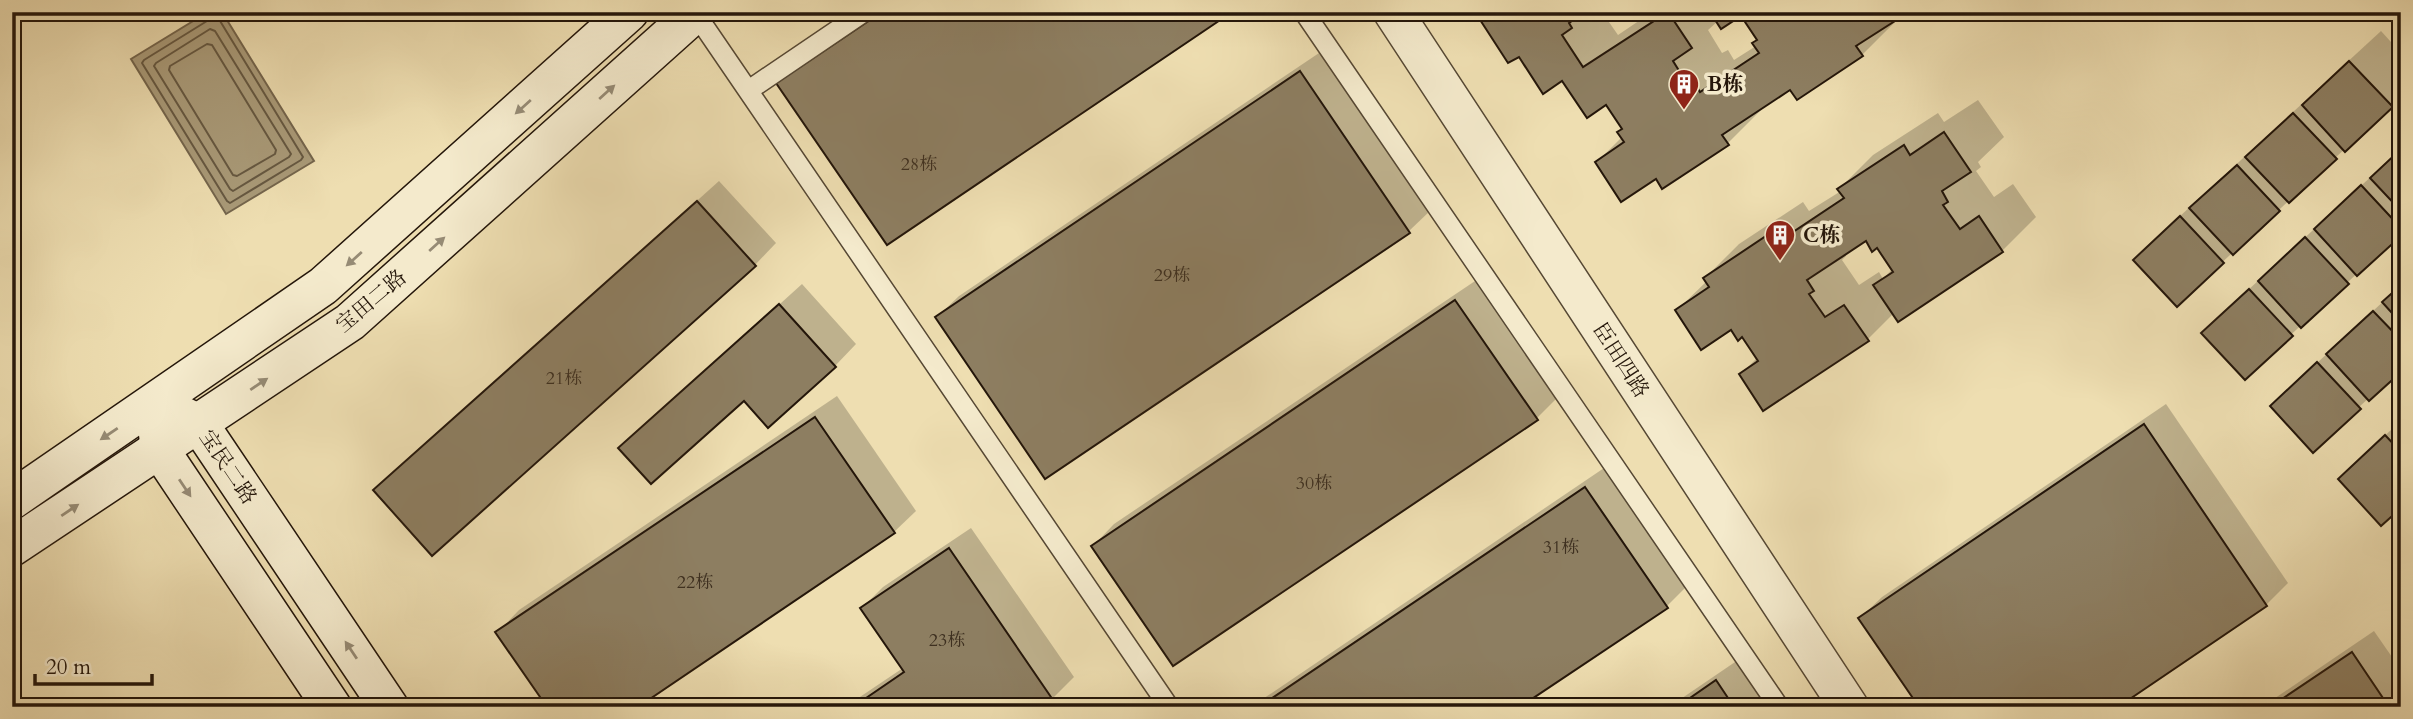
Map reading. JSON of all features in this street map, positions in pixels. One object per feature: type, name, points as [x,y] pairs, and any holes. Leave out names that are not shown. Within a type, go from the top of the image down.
[{"type":"street","name":"宝田二路","points":[[12,500],[323,286],[629,12]]},
{"type":"street","name":"宝田二路","points":[[12,547],[351,322],[696,12]]},
{"type":"street","name":"臣田四路","points":[[1393,12],[1849,707]]},
{"type":"street","name":"宝民二路","points":[[155,403],[199,424],[389,707]]},
{"type":"street","points":[[155,403],[160,450],[332,707]]},
{"type":"lane","points":[[696,12],[1169,707]]},
{"type":"lane","points":[[748,90],[864,12]]},
{"type":"lane","points":[[1304,12],[1779,707]]},
{"type":"water","points":[[208,12],[222,12],[314,161],[226,214],[131,59]]},
{"type":"building","points":[[882,12],[1232,12],[887,245],[776,83]]},
{"type":"building","name":"B栋","points":[[1475,12],[1585,12],[1569,23],[1572,28],[1562,35],[1583,67],[1668,12],[1692,48],[1673,61],[1688,85],[1694,82],[1700,92],[1759,53],[1752,43],[1757,40],[1741,16],[1721,29],[1710,12],[1909,12],[1856,46],[1863,56],[1797,100],[1790,90],[1722,135],[1729,145],[1662,189],[1656,179],[1621,202],[1595,162],[1624,142],[1617,132],[1622,129],[1606,105],[1587,118],[1562,81],[1543,94],[1519,57],[1508,63]]},
{"type":"building","points":[[2349,61],[2393,107],[2345,152],[2302,105]]},
{"type":"building","points":[[1300,71],[1410,233],[1045,479],[935,317]]},
{"type":"building","points":[[2293,113],[2337,159],[2289,203],[2245,157]]},
{"type":"building","name":"C栋","points":[[1944,132],[1971,172],[1942,191],[1948,202],[1943,205],[1960,229],[1979,216],[2003,252],[1898,322],[1873,285],[1893,272],[1877,248],[1872,252],[1866,241],[1807,280],[1814,291],[1809,294],[1825,317],[1844,305],[1869,341],[1763,411],[1739,374],[1758,361],[1742,337],[1738,341],[1731,330],[1701,350],[1675,310],[1709,287],[1703,278],[1769,234],[1775,244],[1844,198],[1837,189],[1904,145],[1910,155]]},
{"type":"building","points":[[2401,149],[2401,211],[2370,178]]},
{"type":"building","points":[[2237,165],[2280,211],[2233,255],[2189,208]]},
{"type":"building","points":[[2361,185],[2401,228],[2401,236],[2357,276],[2314,229]]},
{"type":"building","points":[[697,201],[756,266],[432,556],[373,490]]},
{"type":"building","points":[[2180,216],[2224,263],[2177,307],[2133,260]]},
{"type":"building","points":[[2305,237],[2349,284],[2301,328],[2258,281]]},
{"type":"building","points":[[2401,285],[2401,323],[2382,302]]},
{"type":"building","points":[[2249,289],[2293,336],[2245,380],[2201,333]]},
{"type":"building","points":[[1455,300],[1538,420],[1173,666],[1091,546]]},
{"type":"building","points":[[779,304],[836,367],[768,428],[744,401],[651,484],[618,448]]},
{"type":"building","points":[[2373,311],[2401,340],[2401,372],[2369,401],[2326,354]]},
{"type":"building","points":[[2317,362],[2361,409],[2313,453],[2270,406]]},
{"type":"building","points":[[815,417],[895,533],[638,707],[547,707],[495,632]]},
{"type":"building","points":[[2144,424],[2267,606],[2118,707],[1919,707],[1858,618]]},
{"type":"building","points":[[2385,435],[2401,452],[2401,508],[2381,526],[2338,479]]},
{"type":"building","points":[[1585,487],[1668,608],[1520,707],[1259,707]]},
{"type":"building","points":[[949,548],[1053,700],[1044,707],[853,707],[904,672],[860,608]]},
{"type":"building","points":[[2352,652],[2389,707],[2270,707]]},
{"type":"building","points":[[1716,680],[1734,707],[1677,707]]},
{"type":"place","name":"B栋","points":[[1684,111]]},
{"type":"place","name":"C栋","points":[[1780,262]]}]
